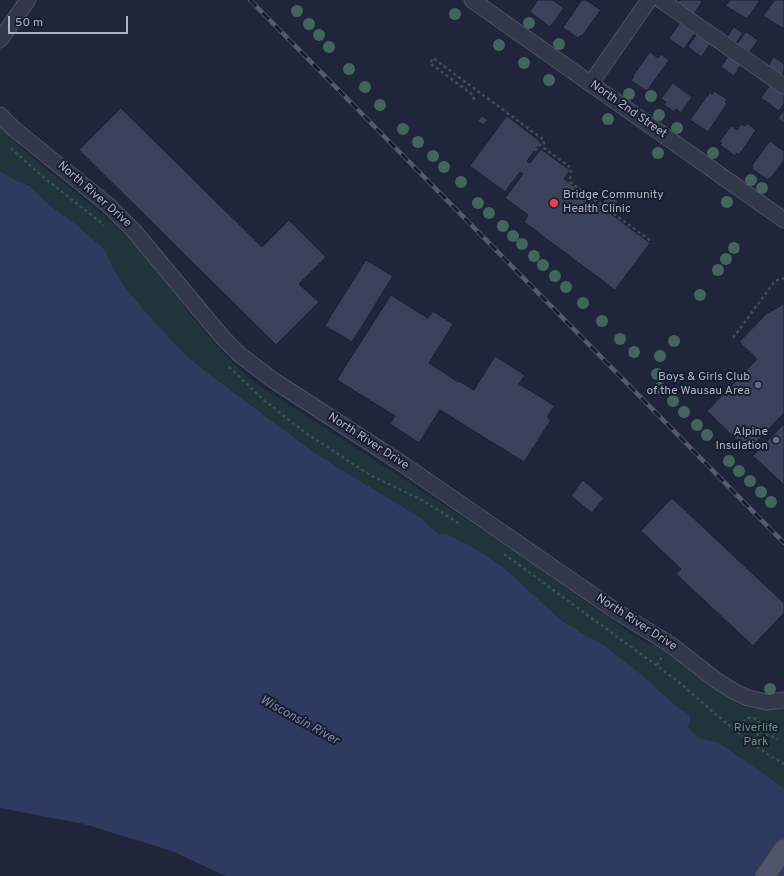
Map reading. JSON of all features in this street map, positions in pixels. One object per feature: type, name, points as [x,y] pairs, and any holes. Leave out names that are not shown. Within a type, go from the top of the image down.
[{"type":"main road","points":[[765,876],[784,849]]},
{"type":"street","points":[[0,40],[28,0]]},
{"type":"street","name":"North 2nd Street","points":[[472,0],[782,215]]},
{"type":"street","points":[[591,83],[649,0]]},
{"type":"street","points":[[661,0],[784,86]]},
{"type":"street","name":"North River Drive","points":[[0,115],[14,130],[72,175],[124,220],[139,236],[223,338],[240,355],[268,376],[299,398],[404,465],[616,611],[671,645],[716,680],[735,692],[748,698],[767,702],[784,700]]},
{"type":"path","points":[[474,100],[473,95],[430,63],[433,58],[544,140]]},
{"type":"path","points":[[535,151],[544,140]]},
{"type":"path","points":[[544,140],[544,148],[571,168],[570,182],[605,209],[651,241]]},
{"type":"path","points":[[567,174],[570,177]]},
{"type":"path","points":[[733,338],[775,281],[784,278]]},
{"type":"path","points":[[735,731],[747,718],[752,718],[758,722],[760,732],[753,744]]},
{"type":"path","points":[[760,732],[778,739]]},
{"type":"green space","name":"Riverlife Park","points":[[0,126],[30,156],[113,223],[128,238],[160,274],[219,348],[254,382],[512,549],[633,635],[668,652],[734,702],[746,707],[759,709],[784,708],[784,788],[719,743],[702,738],[691,731],[688,726],[691,720],[689,714],[680,709],[647,679],[605,646],[563,622],[503,567],[484,554],[439,535],[421,518],[316,454],[186,355],[148,315],[126,288],[114,270],[105,250],[79,227],[43,200],[30,186],[17,181],[0,171]]},
{"type":"water","name":"Wisconsin River","points":[[0,171],[17,181],[30,186],[43,200],[79,227],[105,250],[114,270],[126,288],[148,315],[186,355],[209,374],[316,454],[421,518],[439,535],[447,534],[484,554],[503,567],[563,622],[605,646],[647,679],[680,709],[689,714],[691,720],[688,726],[691,731],[702,738],[719,743],[784,788],[784,876],[225,876],[172,851],[84,824],[0,808]]},
{"type":"building","points":[[538,0],[553,0],[564,8],[550,27],[530,12]]},
{"type":"building","points":[[582,0],[586,0],[601,10],[582,36],[581,35],[578,38],[563,28]]},
{"type":"building","points":[[680,0],[700,0],[702,2],[692,17],[676,5]]},
{"type":"building","points":[[730,0],[760,0],[747,19],[726,6]]},
{"type":"building","points":[[775,0],[784,0],[784,29],[763,16]]},
{"type":"building","points":[[680,23],[695,33],[684,49],[669,39]]},
{"type":"building","points":[[734,27],[743,33],[734,46],[725,40]]},
{"type":"building","points":[[746,32],[758,40],[747,56],[735,47]]},
{"type":"building","points":[[698,33],[712,42],[701,57],[688,47]]},
{"type":"building","points":[[650,52],[658,58],[661,54],[669,60],[647,91],[631,81]]},
{"type":"building","points":[[730,54],[742,63],[734,76],[721,67]]},
{"type":"building","points":[[774,57],[784,64],[784,71],[780,77],[767,68]]},
{"type":"building","points":[[673,83],[692,97],[681,113],[676,109],[674,112],[664,105],[666,102],[661,99]]},
{"type":"building","points":[[771,84],[784,93],[784,104],[779,111],[761,98]]},
{"type":"building","points":[[714,91],[727,99],[725,102],[727,104],[708,132],[690,120],[710,92],[712,94]]},
{"type":"building","points":[[121,108],[262,247],[289,220],[326,257],[299,284],[319,302],[276,345],[79,150]]},
{"type":"building","points":[[784,110],[784,123],[778,119]]},
{"type":"building","points":[[482,116],[488,120],[483,125],[478,121]]},
{"type":"building","name":"Bridge Community Health Clinic","points":[[507,116],[541,142],[527,161],[530,163],[541,149],[570,170],[564,179],[600,206],[609,194],[618,201],[610,213],[650,243],[615,290],[524,222],[528,215],[505,198],[523,174],[520,172],[505,192],[470,166]]},
{"type":"building","points":[[747,123],[756,130],[739,155],[737,153],[735,156],[720,145],[722,143],[719,142],[731,126],[737,130],[741,124],[745,126]]},
{"type":"building","points":[[770,141],[784,151],[784,160],[768,180],[752,169],[752,166]]},
{"type":"building","points":[[366,260],[393,276],[352,342],[325,326]]},
{"type":"building","points":[[391,295],[428,318],[433,311],[453,324],[429,363],[458,382],[459,381],[474,390],[495,356],[525,375],[519,384],[555,406],[547,417],[551,420],[524,462],[440,410],[419,443],[390,424],[395,416],[337,380]]},
{"type":"building","name":"Boys & Girls Club of the Wausau Area","points":[[784,304],[784,413],[748,451],[707,411],[757,359],[739,342],[766,314]]},
{"type":"building","name":"Alpine Insulation","points":[[784,424],[784,485],[753,456]]},
{"type":"building","points":[[583,480],[604,498],[592,513],[571,496]]},
{"type":"building","points":[[672,498],[784,603],[784,613],[753,646],[676,574],[681,569],[641,531]]},
{"type":"railway","points":[[250,0],[784,543]]},
{"type":"place","name":"Bridge Community Health Clinic","points":[[554,203]]},
{"type":"place","name":"Boys & Girls Club of the Wausau Area","points":[[758,385]]},
{"type":"place","name":"Alpine Insulation","points":[[776,440]]}]
